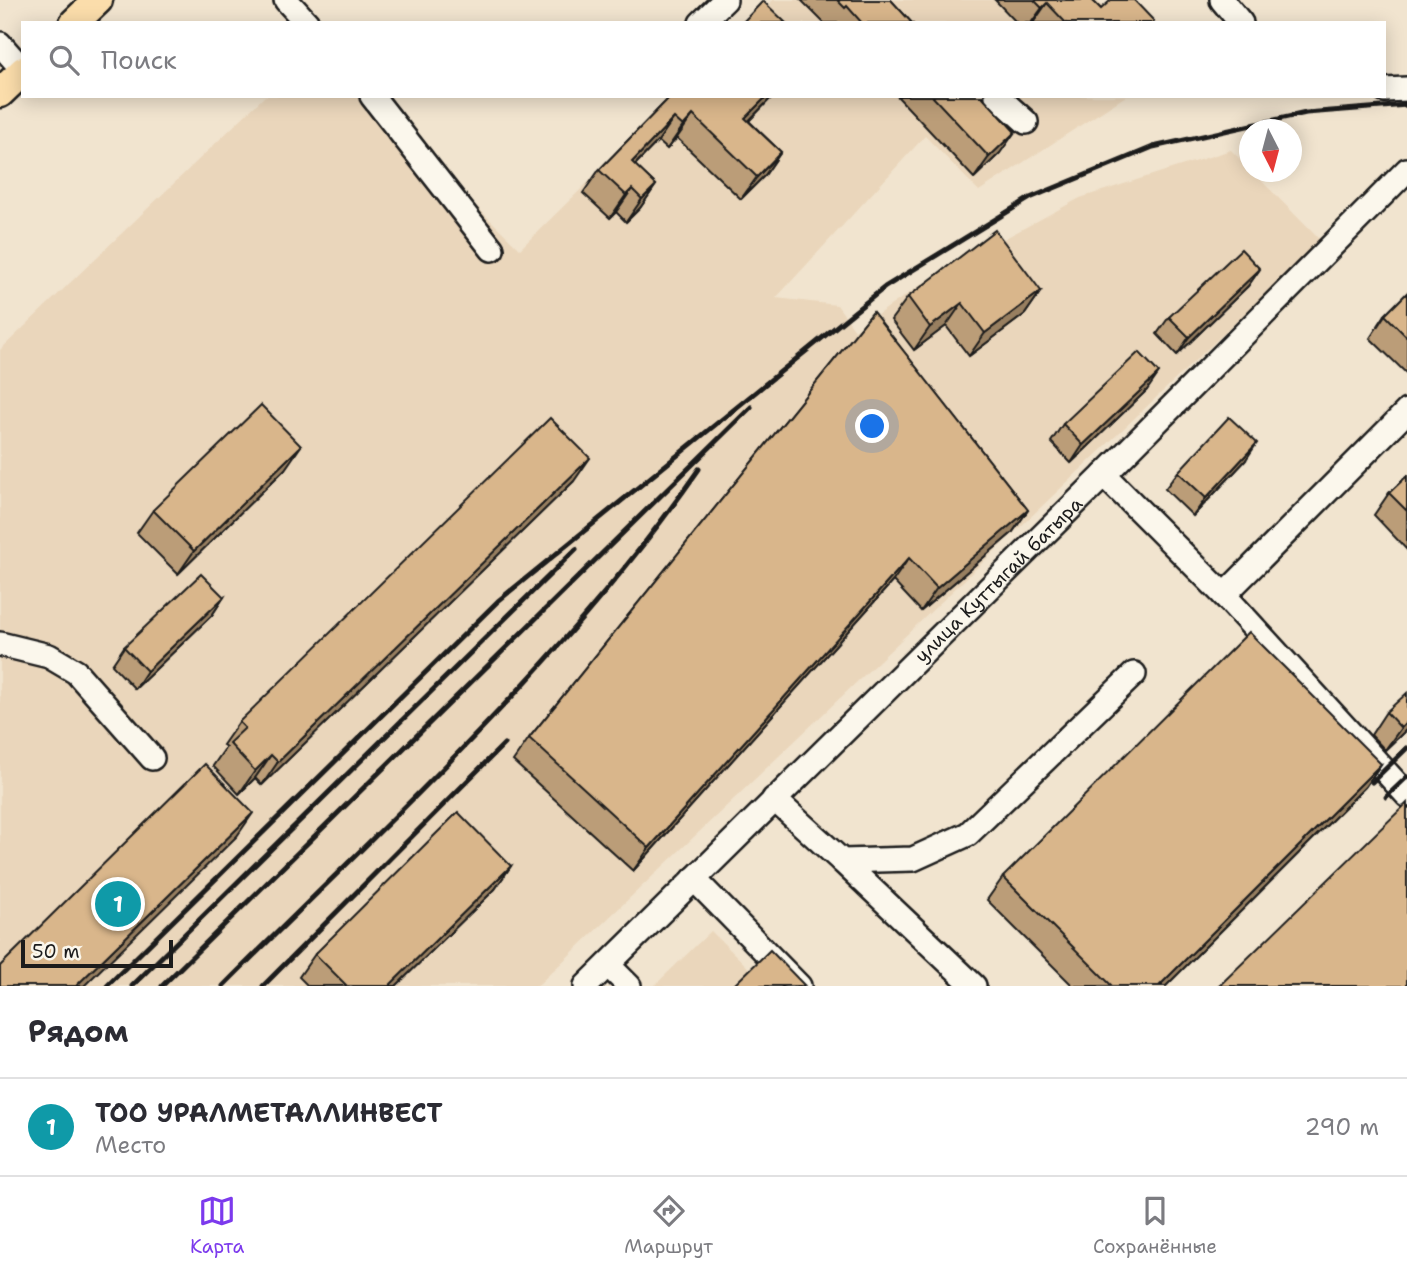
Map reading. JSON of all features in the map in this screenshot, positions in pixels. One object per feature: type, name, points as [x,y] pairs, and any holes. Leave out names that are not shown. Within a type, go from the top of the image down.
[{"type":"main road","points":[[76,21],[98,0]]},
{"type":"main road","points":[[0,93],[21,72]]},
{"type":"street","points":[[286,0],[305,21]]},
{"type":"street","points":[[703,21],[725,0]]},
{"type":"street","points":[[1222,0],[1239,21]]},
{"type":"street","points":[[0,44],[21,68]]},
{"type":"street","points":[[1386,90],[1407,89]]},
{"type":"street","points":[[374,98],[492,249]]},
{"type":"street","points":[[999,98],[1026,122]]},
{"type":"street","name":"улица Куттыгай батыра","points":[[586,986],[1104,475],[1407,170]]},
{"type":"street","points":[[1224,595],[1407,411]]},
{"type":"street","points":[[1104,475],[1224,595],[1407,795]]},
{"type":"street","points":[[0,644],[49,656],[76,672],[152,758]]},
{"type":"street","points":[[842,861],[913,859],[968,834],[1134,674]]},
{"type":"street","points":[[774,799],[974,986]]},
{"type":"street","points":[[694,879],[799,986]]},
{"type":"street","points":[[608,965],[629,986]]},
{"type":"shaded area","points":[[773,0],[1096,0],[1117,21],[752,21]]},
{"type":"shaded area","points":[[263,98],[365,98],[520,249],[674,98],[1123,98],[979,191],[925,136],[776,298],[837,305],[855,330],[931,278],[1080,198],[1231,150],[1239,158],[1239,182],[1263,182],[1321,241],[537,986],[0,986],[0,350]]},
{"type":"shaded area","points":[[711,931],[767,986],[654,986]]},
{"type":"building","points":[[837,0],[891,0],[910,21],[860,21],[847,6],[845,8]]},
{"type":"building","points":[[1034,0],[1092,0],[1101,9],[1111,0],[1134,0],[1154,21],[1064,21],[1047,3],[1042,8]]},
{"type":"building","points":[[763,1],[784,21],[744,21]]},
{"type":"building","points":[[669,98],[765,98],[745,118],[781,152],[757,177],[693,115],[683,126],[674,118],[632,162],[656,185],[642,199],[632,189],[626,195],[599,170]]},
{"type":"building","points":[[934,98],[984,98],[1015,132],[989,157]]},
{"type":"building","points":[[995,230],[1041,291],[985,333],[962,303],[930,327],[908,297]]},
{"type":"building","points":[[1241,249],[1260,269],[1189,337],[1169,317]]},
{"type":"building","points":[[1407,293],[1407,337],[1385,315]]},
{"type":"building","points":[[873,312],[1028,510],[937,588],[909,558],[649,848],[529,738]]},
{"type":"building","points":[[1139,352],[1159,373],[1083,445],[1063,424]]},
{"type":"building","points":[[261,405],[301,446],[194,551],[153,510]]},
{"type":"building","points":[[1229,417],[1257,443],[1206,498],[1178,472]]},
{"type":"building","points":[[550,418],[590,458],[278,762],[271,755],[255,771],[229,743],[245,728],[239,722]]},
{"type":"building","points":[[1407,476],[1407,511],[1389,493]]},
{"type":"building","points":[[201,574],[224,597],[147,671],[124,647]]},
{"type":"building","points":[[1249,632],[1381,764],[1159,986],[1112,986],[1003,877]]},
{"type":"building","points":[[1407,693],[1407,722],[1401,728],[1386,712]]},
{"type":"building","points":[[205,764],[253,813],[76,986],[0,986],[0,966]]},
{"type":"building","points":[[1407,803],[1407,986],[1219,986]]},
{"type":"building","points":[[458,812],[511,866],[389,986],[347,986],[315,954]]},
{"type":"building","points":[[770,950],[805,986],[733,986]]},
{"type":"railway","points":[[107,986],[498,601],[885,287],[1030,198],[1153,147],[1306,113],[1407,105]]},
{"type":"railway","points":[[162,986],[751,407]]},
{"type":"railway","points":[[223,986],[411,801],[533,673],[592,608],[647,540],[699,469]]},
{"type":"railway","points":[[132,986],[576,549]]},
{"type":"railway","points":[[263,986],[504,744]]},
{"type":"railway","points":[[1372,782],[1407,748]]},
{"type":"railway","points":[[1386,797],[1407,777]]},
{"type":"place","name":"ТОО УРАЛМЕТАЛЛИНВЕСТ","points":[[118,904]]}]
